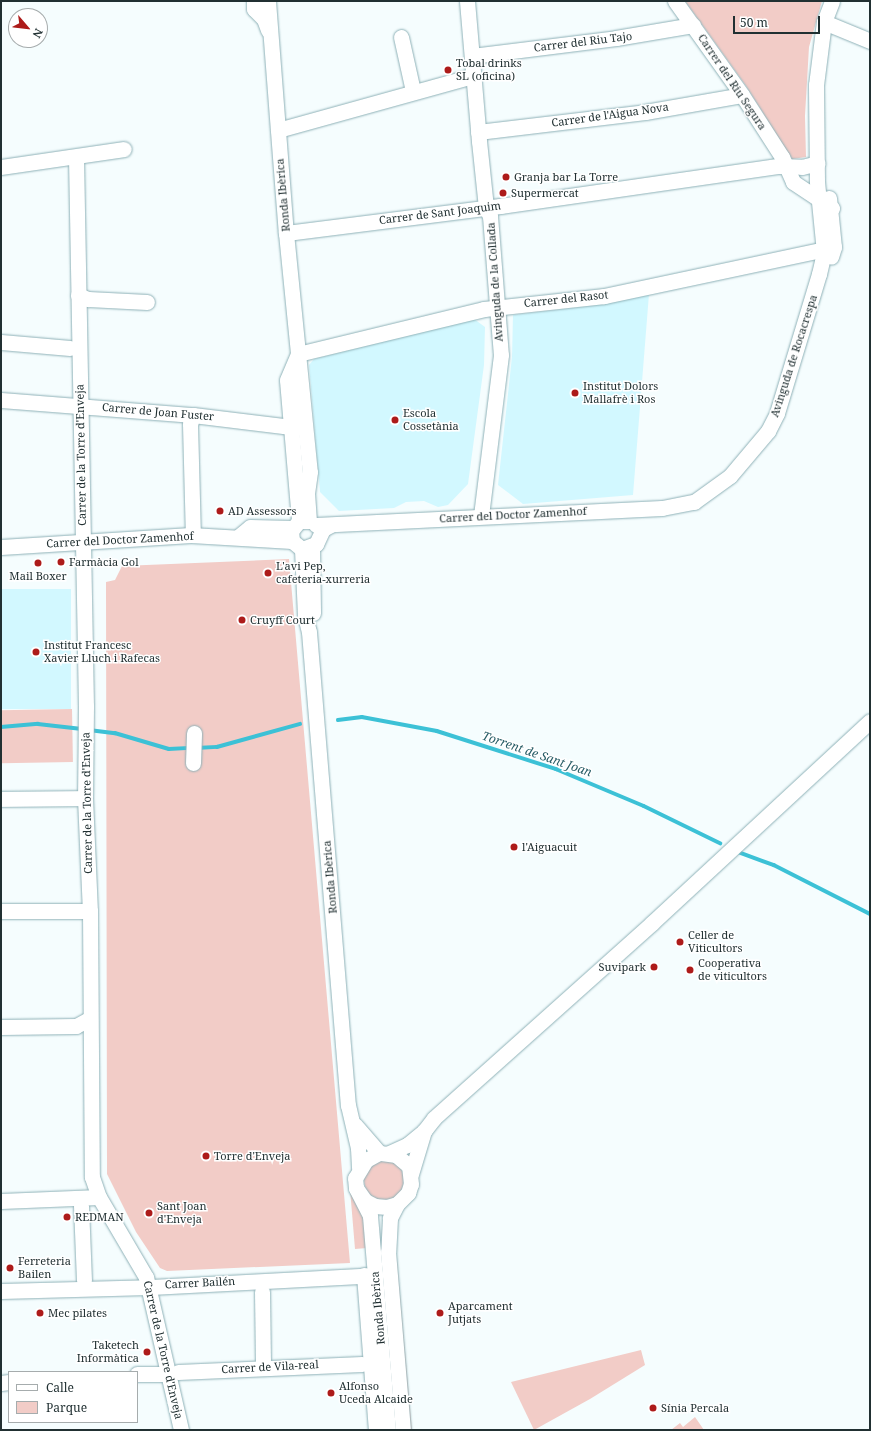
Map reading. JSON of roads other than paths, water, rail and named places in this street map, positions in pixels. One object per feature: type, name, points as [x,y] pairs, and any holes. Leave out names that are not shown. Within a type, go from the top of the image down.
[{"type":"street","name":"Ronda Ibèrica","points":[[254,1],[254,9],[264,19],[271,37]]},
{"type":"street","name":"Ronda Ibèrica","points":[[268,1],[286,233],[310,472],[307,493],[308,532],[305,616],[309,632],[348,1105],[359,1168],[355,1178],[356,1188],[370,1216],[370,1275],[376,1430]]},
{"type":"street","name":"Avinguda de la Collada","points":[[467,1],[486,208],[490,216],[501,355],[481,515]]},
{"type":"street","name":"Carrer del Riu Segura","points":[[675,1],[742,94],[782,157],[784,165],[793,182],[825,204]]},
{"type":"street","name":"Avinguda de Rocacrespa","points":[[694,502],[730,476],[768,431],[777,413],[819,274],[829,249],[825,204],[818,163],[816,85],[824,22],[832,1]]},
{"type":"street","points":[[824,22],[870,41]]},
{"type":"street","name":"Carrer del Riu Tajo","points":[[472,56],[616,38],[693,25]]},
{"type":"street","points":[[401,37],[413,91]]},
{"type":"street","points":[[278,130],[413,91],[473,76]]},
{"type":"street","name":"Carrer de l'Aigua Nova","points":[[478,132],[645,112],[742,94]]},
{"type":"street","points":[[1,167],[124,149]]},
{"type":"street","name":"Carrer de la Torre d'Enveja","points":[[76,157],[86,706],[85,798],[90,911],[89,1019],[92,1177],[99,1197],[135,1257],[149,1287],[173,1373],[181,1430]]},
{"type":"street","name":"Carrer de Sant Joaquim","points":[[286,233],[486,208],[784,165],[802,168],[818,163]]},
{"type":"street","name":"Carrer del Rasot","points":[[298,354],[484,309],[497,309],[509,305],[604,296],[829,249]]},
{"type":"street","points":[[78,295],[88,299],[147,302]]},
{"type":"street","points":[[1,342],[70,348]]},
{"type":"street","name":"Ronda Ibèrica","points":[[298,354],[287,380],[291,427],[308,532]]},
{"type":"street","name":"Carrer de Joan Fuster","points":[[1,400],[191,419],[291,427]]},
{"type":"street","points":[[191,419],[193,535]]},
{"type":"street","name":"Carrer del Doctor Zamenhof","points":[[1,547],[193,535],[239,536],[250,527],[308,532],[481,515],[662,508],[694,502]]},
{"type":"street","points":[[359,1168],[366,1160],[407,1144],[424,1131],[434,1118],[652,922],[870,721]]},
{"type":"street","points":[[193,763],[194,733]]},
{"type":"street","points":[[1,799],[85,798]]},
{"type":"street","points":[[1,911],[90,911]]},
{"type":"street","points":[[1,1027],[76,1026],[89,1019]]},
{"type":"street","name":"Ronda Ibèrica","points":[[352,1121],[384,1153],[400,1157],[409,1166],[411,1174],[411,1184],[408,1193],[397,1204],[390,1218],[387,1246],[403,1430]]},
{"type":"street","points":[[411,1174],[424,1131]]},
{"type":"street","points":[[356,1188],[366,1201],[375,1206],[387,1207],[397,1204]]},
{"type":"street","points":[[1,1200],[99,1197]]},
{"type":"street","points":[[81,1206],[84,1280]]},
{"type":"street","name":"Ronda Ibèrica","points":[[370,1275],[388,1430]]},
{"type":"street","name":"Carrer Bailén","points":[[1,1291],[149,1287],[370,1275]]},
{"type":"street","points":[[262,1292],[263,1367]]},
{"type":"street","name":"Carrer de Vila-real","points":[[138,1374],[263,1367],[362,1364]]},
{"type":"waterway","name":"Torrent de Sant Joan","points":[[338,720],[362,717],[437,731],[556,769],[644,806],[720,843]]},
{"type":"waterway","name":"Torrent de Sant Joan","points":[[1,727],[38,724],[82,729]]},
{"type":"waterway","name":"Torrent de Sant Joan","points":[[196,748],[217,747],[300,724]]},
{"type":"waterway","name":"Torrent de Sant Joan","points":[[89,730],[115,733],[169,749],[190,748]]},
{"type":"waterway","name":"Torrent de Sant Joan","points":[[738,852],[774,865],[870,914]]},
{"type":"place","name":"Tobal drinks SL (oficina)","points":[[448,70]]},
{"type":"place","name":"Granja bar La Torre","points":[[506,177]]},
{"type":"place","name":"Supermercat","points":[[503,193]]},
{"type":"place","name":"Institut Dolors Mallafrè i Ros","points":[[575,393]]},
{"type":"place","name":"Escola Cossetània","points":[[395,420]]},
{"type":"place","name":"AD Assessors","points":[[220,511]]},
{"type":"place","name":"Farmàcia Gol","points":[[61,562]]},
{"type":"place","name":"Mail Boxer","points":[[38,563]]},
{"type":"place","name":"L'avi Pep, cafeteria-xurreria","points":[[268,573]]},
{"type":"place","name":"Cruyff Court","points":[[242,620]]},
{"type":"place","name":"Institut Francesc Xavier Lluch i Rafecas","points":[[36,652]]},
{"type":"place","name":"l'Aiguacuit","points":[[514,847]]},
{"type":"place","name":"Celler de Viticultors","points":[[680,942]]},
{"type":"place","name":"Suvipark","points":[[654,967]]},
{"type":"place","name":"Cooperativa de viticultors","points":[[690,970]]},
{"type":"place","name":"Torre d'Enveja","points":[[206,1156]]},
{"type":"place","name":"Sant Joan d'Enveja","points":[[149,1213]]},
{"type":"place","name":"REDMAN","points":[[67,1217]]},
{"type":"place","name":"Ferreteria Bailen","points":[[10,1268]]},
{"type":"place","name":"Mec pilates","points":[[40,1313]]},
{"type":"place","name":"Aparcament Jutjats","points":[[440,1313]]},
{"type":"place","name":"Taketech Informàtica","points":[[147,1352]]},
{"type":"place","name":"Alfonso Uceda Alcaide","points":[[331,1393]]},
{"type":"place","name":"Sínia Percala","points":[[653,1408]]}]
